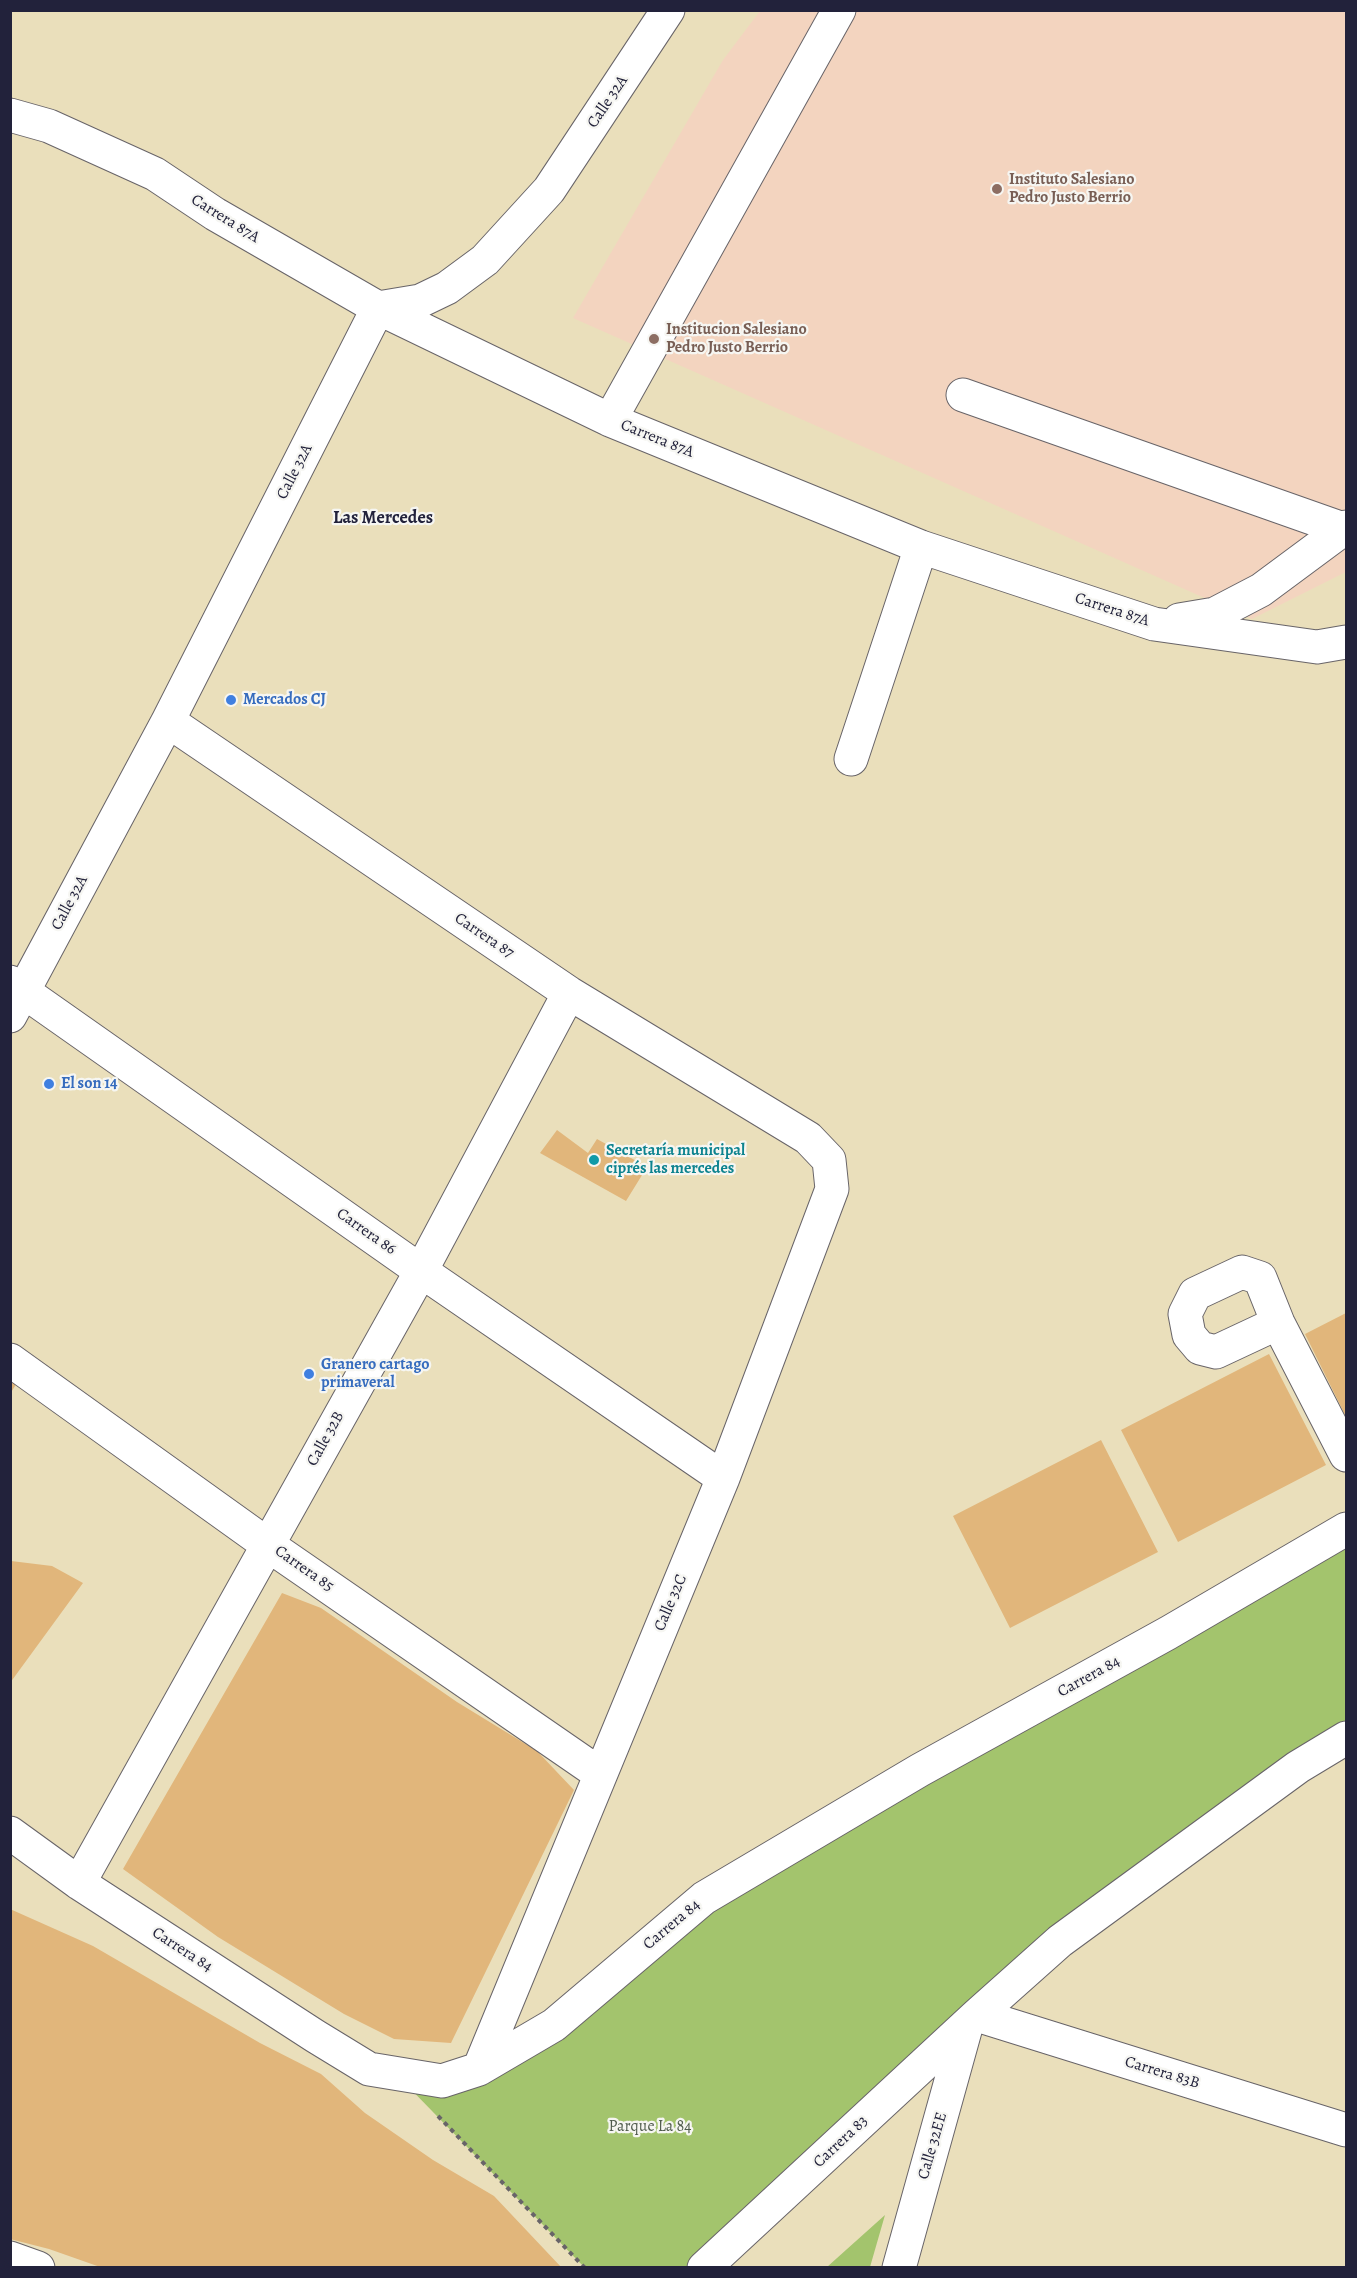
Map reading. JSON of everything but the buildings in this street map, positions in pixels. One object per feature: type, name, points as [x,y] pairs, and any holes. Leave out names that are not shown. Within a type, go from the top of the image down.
[{"type":"street","name":"Calle 32A","points":[[15,996],[168,721],[378,308],[420,301],[447,288],[485,260],[549,190],[669,10]]},
{"type":"street","points":[[610,420],[839,10]]},
{"type":"street","name":"Carrera 87A","points":[[10,115],[49,126],[155,174],[215,214],[378,308],[610,420],[921,547],[1154,624],[1317,647],[1347,642]]},
{"type":"street","points":[[963,395],[1345,528]]},
{"type":"street","points":[[1154,624],[1215,614],[1261,590],[1345,528]]},
{"type":"street","points":[[851,759],[921,547]]},
{"type":"street","name":"Carrera 87","points":[[168,721],[569,993],[808,1138]]},
{"type":"street","name":"Calle 32B","points":[[78,1883],[421,1271],[569,993]]},
{"type":"street","name":"Carrera 86","points":[[15,996],[723,1478]]},
{"type":"street","name":"Calle 32C","points":[[479,2069],[723,1478],[832,1189],[829,1160],[808,1138]]},
{"type":"street","points":[[1278,1323],[1347,1455]]},
{"type":"street","name":"Carrera 85","points":[[10,1360],[268,1545],[600,1774]]},
{"type":"street","name":"Carrera 84","points":[[10,1833],[78,1883],[369,2069],[442,2080],[479,2069],[554,2025],[704,1898],[920,1770],[1168,1634],[1347,1529]]},
{"type":"street","points":[[972,2020],[1060,1941],[1298,1767],[1347,1738]]},
{"type":"street","name":"Carrera 83B","points":[[972,2020],[1347,2130]]},
{"type":"street","name":"Carrera 83","points":[[704,2268],[972,2020]]},
{"type":"street","name":"Calle 32EE","points":[[899,2268],[972,2020]]},
{"type":"street","points":[[10,2258],[38,2268]]},
{"type":"path","points":[[435,2113],[585,2268]]},
{"type":"shaded area","name":"Instituto Salesiano Pedro Justo Berrio","points":[[760,11],[1346,11],[1346,572],[1252,619],[573,318],[723,60]]},
{"type":"green space","name":"Parque La 84","points":[[1346,1529],[1346,1738],[1060,1941],[704,2267],[584,2267],[395,2073],[442,2080],[554,2025],[704,1898]]},
{"type":"green space","points":[[885,2215],[870,2267],[827,2267]]},
{"type":"place","name":"Instituto Salesiano Pedro Justo Berrio","points":[[997,189]]},
{"type":"place","name":"Institucion Salesiano Pedro Justo Berrio","points":[[654,339]]},
{"type":"place","name":"Mercados CJ","points":[[231,700]]},
{"type":"place","name":"El son 14","points":[[49,1084]]},
{"type":"place","name":"Secretaría municipal ciprés las mercedes","points":[[594,1160]]},
{"type":"place","name":"Granero cartago primaveral","points":[[309,1374]]},
{"type":"district","name":"Las Mercedes","points":[[383,519]]}]
